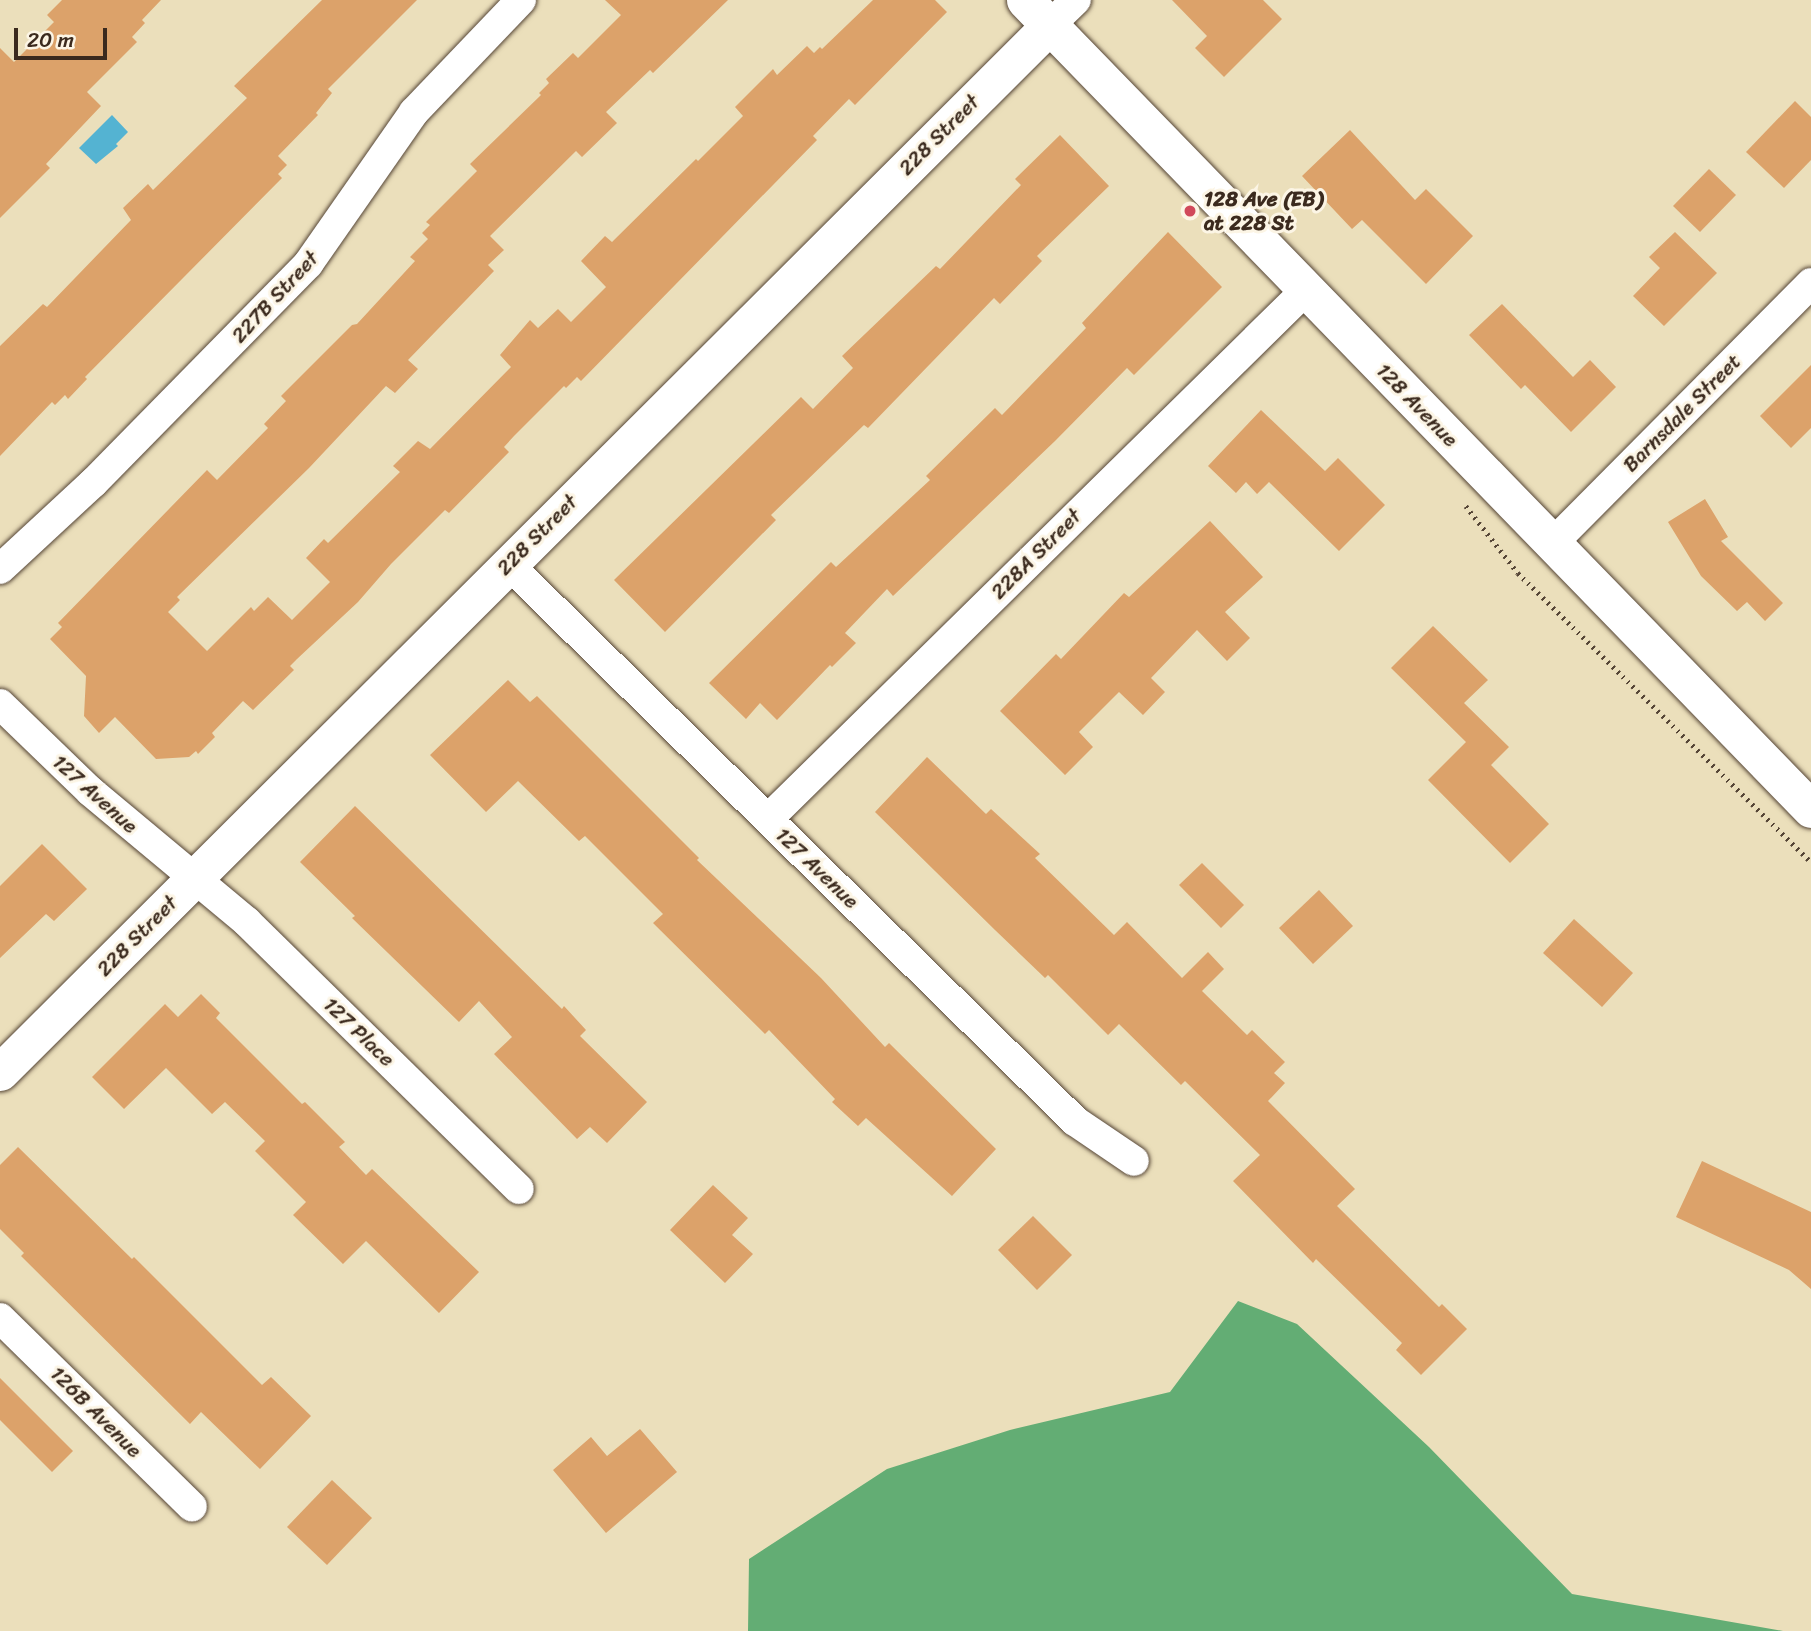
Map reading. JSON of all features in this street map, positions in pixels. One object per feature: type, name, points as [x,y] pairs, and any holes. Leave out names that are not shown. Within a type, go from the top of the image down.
[{"type":"street","name":"227B Street","points":[[0,569],[93,483],[308,264],[414,112],[521,0]]},
{"type":"street","name":"128 Avenue","points":[[1050,8],[1306,290],[1811,809]]},
{"type":"street","name":"228 Street","points":[[0,1072],[508,565],[1050,8]]},
{"type":"street","name":"Barnsdale Street","points":[[1554,542],[1811,283]]},
{"type":"street","name":"228A Street","points":[[768,819],[1306,290]]},
{"type":"street","name":"127 Avenue","points":[[508,565],[1075,1121],[1135,1161]]},
{"type":"street","name":"127 Avenue","points":[[0,704],[51,754],[193,880]]},
{"type":"street","name":"127 Place","points":[[193,880],[247,922],[519,1189]]},
{"type":"street","name":"126B Avenue","points":[[0,1318],[191,1507]]},
{"type":"path","points":[[1459,498],[1518,572],[1811,862]]},
{"type":"green space","points":[[1238,1301],[1297,1324],[1429,1447],[1572,1594],[1783,1631],[748,1631],[749,1559],[887,1469],[1010,1430],[1170,1392]]},
{"type":"water","points":[[112,115],[128,132],[116,144],[118,146],[96,164],[79,148]]},
{"type":"building","points":[[62,0],[161,0],[142,20],[145,23],[132,37],[137,42],[87,92],[101,106],[46,164],[50,168],[0,218],[0,48],[14,62],[54,22],[47,15]]},
{"type":"building","points":[[322,0],[417,0],[328,89],[332,93],[316,113],[318,115],[278,156],[287,165],[278,174],[282,178],[85,377],[87,379],[68,399],[65,395],[55,405],[52,402],[0,456],[0,346],[43,304],[47,307],[131,220],[123,208],[148,184],[153,190],[247,98],[234,86]]},
{"type":"building","points":[[605,0],[728,0],[653,73],[650,70],[606,112],[617,123],[582,157],[576,151],[490,236],[504,250],[488,265],[494,271],[408,360],[418,369],[395,393],[386,386],[309,468],[177,597],[180,600],[168,612],[207,651],[251,607],[254,611],[268,597],[292,620],[330,582],[306,558],[324,539],[328,543],[400,472],[393,466],[418,441],[430,449],[511,367],[500,355],[530,320],[538,328],[558,309],[571,322],[606,287],[581,261],[605,236],[612,242],[743,116],[735,107],[773,69],[777,75],[807,46],[814,53],[820,47],[822,49],[873,0],[935,0],[947,12],[855,105],[849,99],[813,136],[817,140],[581,381],[577,377],[566,388],[564,386],[514,436],[504,447],[509,452],[449,513],[445,510],[391,564],[358,602],[290,666],[294,670],[253,710],[243,701],[212,733],[215,737],[198,754],[196,751],[189,757],[156,759],[115,717],[99,733],[84,716],[86,676],[50,639],[62,627],[58,623],[207,470],[217,480],[268,428],[264,424],[286,401],[281,396],[352,325],[357,324],[415,261],[410,257],[428,239],[422,233],[430,225],[426,222],[477,171],[470,164],[541,95],[539,93],[549,83],[546,79],[573,53],[578,58],[621,15]]},
{"type":"building","points":[[1172,0],[1263,0],[1282,19],[1224,77],[1195,48],[1207,36]]},
{"type":"building","points":[[1795,101],[1811,117],[1811,160],[1784,188],[1746,152]]},
{"type":"building","points":[[1350,130],[1415,200],[1426,189],[1473,236],[1426,284],[1362,220],[1352,229],[1302,176]]},
{"type":"building","points":[[1060,135],[1109,186],[1037,256],[1042,261],[1000,304],[994,298],[868,428],[864,425],[771,515],[776,520],[665,632],[614,580],[801,397],[813,409],[853,368],[842,356],[936,266],[940,269],[1021,185],[1015,179]]},
{"type":"building","points":[[1709,169],[1736,195],[1700,232],[1673,206]]},
{"type":"building","points":[[1168,232],[1222,287],[1134,375],[1127,368],[893,596],[887,589],[845,633],[856,643],[832,667],[830,665],[777,720],[760,703],[746,719],[709,683],[831,562],[836,567],[930,480],[926,476],[995,408],[1002,415],[1086,328],[1082,323]]},
{"type":"building","points":[[1675,232],[1717,273],[1664,326],[1633,296],[1660,268],[1649,257]]},
{"type":"building","points":[[1502,304],[1573,377],[1590,360],[1616,387],[1571,432],[1525,385],[1521,389],[1469,335]]},
{"type":"building","points":[[1811,365],[1811,428],[1791,448],[1760,416]]},
{"type":"building","points":[[1261,410],[1325,471],[1338,458],[1385,505],[1339,551],[1269,482],[1257,494],[1246,482],[1236,493],[1208,466]]},
{"type":"building","points":[[1705,499],[1728,537],[1721,541],[1783,603],[1765,621],[1747,602],[1737,611],[1701,576],[1668,522]]},
{"type":"building","points":[[1210,521],[1263,577],[1225,612],[1250,638],[1227,661],[1197,630],[1151,678],[1165,692],[1143,715],[1119,692],[1079,732],[1093,747],[1065,775],[1000,711],[1056,654],[1061,659],[1124,593],[1129,597]]},
{"type":"building","points":[[1433,626],[1488,680],[1464,703],[1509,747],[1491,765],[1549,824],[1510,863],[1428,780],[1466,742],[1391,668]]},
{"type":"building","points":[[508,680],[530,702],[537,696],[699,858],[697,860],[821,978],[885,1047],[889,1043],[996,1149],[952,1196],[866,1118],[858,1126],[832,1102],[835,1099],[769,1030],[765,1034],[653,923],[663,914],[585,836],[579,841],[518,781],[486,812],[430,755]]},
{"type":"building","points":[[927,757],[986,814],[991,809],[1040,854],[1035,858],[1114,935],[1127,922],[1182,978],[1208,952],[1224,969],[1202,991],[1247,1035],[1252,1030],[1285,1062],[1274,1073],[1285,1083],[1268,1101],[1355,1189],[1337,1206],[1439,1307],[1442,1304],[1467,1329],[1421,1375],[1396,1350],[1402,1343],[1316,1259],[1313,1263],[1233,1181],[1260,1155],[1185,1081],[1181,1085],[1119,1024],[1108,1035],[1048,975],[1045,978],[875,812]]},
{"type":"building","points":[[355,806],[562,1009],[564,1006],[586,1030],[580,1036],[647,1102],[607,1143],[590,1127],[577,1139],[494,1054],[512,1037],[479,1001],[459,1022],[352,918],[355,916],[300,862]]},
{"type":"building","points":[[42,844],[87,889],[54,921],[46,914],[0,958],[0,886]]},
{"type":"building","points":[[1202,863],[1244,905],[1221,928],[1179,885]]},
{"type":"building","points":[[1319,890],[1353,926],[1313,964],[1279,928]]},
{"type":"building","points":[[1574,919],[1633,973],[1602,1007],[1543,953]]},
{"type":"building","points":[[201,994],[220,1013],[216,1018],[302,1104],[305,1102],[345,1142],[339,1147],[366,1175],[372,1169],[479,1272],[439,1313],[366,1241],[343,1264],[293,1215],[306,1202],[255,1151],[265,1141],[225,1102],[212,1114],[166,1068],[124,1109],[92,1077],[165,1004],[178,1017]]},
{"type":"building","points":[[18,1147],[132,1259],[134,1257],[262,1385],[271,1377],[311,1416],[260,1469],[201,1412],[190,1424],[21,1256],[24,1253],[0,1229],[0,1165]]},
{"type":"building","points":[[1702,1161],[1811,1212],[1811,1289],[1789,1270],[1676,1217]]},
{"type":"building","points":[[713,1185],[748,1218],[732,1235],[753,1254],[725,1283],[670,1230]]},
{"type":"building","points":[[1033,1216],[1072,1255],[1037,1290],[998,1250]]},
{"type":"building","points":[[0,1378],[73,1451],[52,1472],[0,1420]]},
{"type":"building","points":[[640,1429],[677,1472],[606,1533],[553,1470],[591,1437],[607,1456]]},
{"type":"building","points":[[332,1480],[372,1518],[327,1565],[287,1527]]},
{"type":"place","name":"128 Ave (EB) at 228 St","points":[[1190,211]]}]
